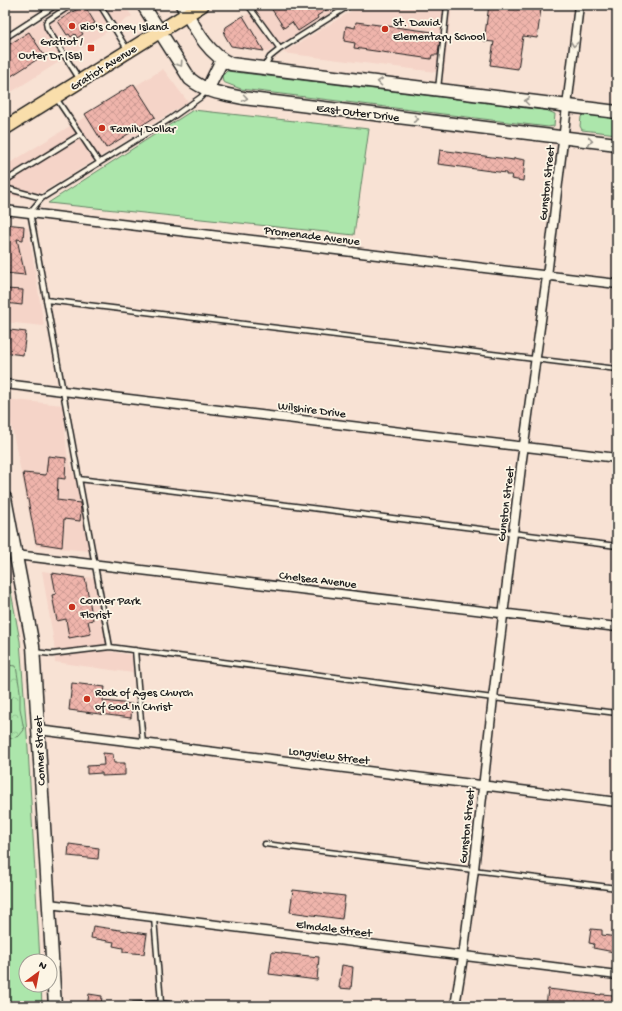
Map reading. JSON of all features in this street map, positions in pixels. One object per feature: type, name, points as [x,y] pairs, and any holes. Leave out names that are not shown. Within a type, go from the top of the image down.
[{"type":"main road","name":"Gratiot Avenue","points":[[5,128],[129,51],[159,31],[184,9],[202,5]]},
{"type":"street","name":"East Outer Drive","points":[[143,5],[190,79],[207,90],[243,98],[617,144]]},
{"type":"street","name":"Gunston Street","points":[[455,1006],[474,869],[493,698],[547,276],[579,5]]},
{"type":"street","points":[[184,9],[215,55],[231,64],[617,112]]},
{"type":"street","points":[[207,90],[222,60]]},
{"type":"street","name":"Promenade Avenue","points":[[5,210],[617,284]]},
{"type":"street","name":"Wilshire Drive","points":[[5,384],[617,458]]},
{"type":"street","name":"Conner Street","points":[[5,498],[34,652],[55,1006]]},
{"type":"street","name":"Chelsea Avenue","points":[[16,555],[617,627]]},
{"type":"street","name":"Longview Street","points":[[38,730],[617,802]]},
{"type":"street","name":"Elmdale Street","points":[[49,904],[463,957],[617,975]]},
{"type":"lane","points":[[5,38],[56,5]]},
{"type":"lane","points":[[71,5],[46,23],[47,28],[81,81]]},
{"type":"lane","points":[[100,5],[129,51]]},
{"type":"lane","points":[[248,5],[280,49]]},
{"type":"lane","points":[[264,68],[270,58],[280,49],[350,5]]},
{"type":"lane","points":[[438,90],[448,5]]},
{"type":"lane","points":[[110,647],[30,212],[42,198],[201,97],[207,90]]},
{"type":"lane","points":[[55,97],[70,121],[81,134],[100,162]]},
{"type":"lane","points":[[5,181],[81,134]]},
{"type":"lane","points":[[5,188],[42,198]]},
{"type":"lane","points":[[46,300],[536,358],[617,369]]},
{"type":"lane","points":[[79,479],[617,546]]},
{"type":"lane","points":[[34,652],[52,654],[110,647],[617,713]]},
{"type":"lane","points":[[135,650],[143,744]]},
{"type":"lane","points":[[265,844],[617,888]]},
{"type":"lane","points":[[154,918],[161,1004]]},
{"type":"lane","points":[[134,1006],[134,1004],[182,1006]]},
{"type":"shaded area","points":[[66,5],[124,5],[132,16],[5,96],[5,44]]},
{"type":"shaded area","points":[[262,5],[343,5],[268,52],[231,46],[222,30]]},
{"type":"shaded area","name":"St. David Elementary School","points":[[361,5],[452,5],[444,73],[283,53]]},
{"type":"shaded area","points":[[163,69],[188,102],[33,198],[5,196],[5,166]]},
{"type":"shaded area","points":[[5,225],[28,228],[44,326],[5,322]]},
{"type":"shaded area","points":[[6,399],[63,405],[67,454],[84,506],[89,551],[36,546]]},
{"type":"shaded area","points":[[42,571],[94,578],[108,651],[132,655],[133,673],[55,662],[54,643]]},
{"type":"green space","points":[[227,71],[546,110],[555,114],[554,126],[548,127],[241,89],[223,82],[222,76]]},
{"type":"green space","points":[[193,110],[369,129],[354,235],[48,203]]},
{"type":"green space","points":[[584,114],[617,118],[617,134],[582,130],[580,126],[581,117]]},
{"type":"green space","points":[[5,559],[20,641],[28,748],[40,953],[18,953],[18,993],[41,993],[42,1006],[5,1006]]},
{"type":"green space","points":[[6,665],[16,666],[20,691],[20,708],[24,730],[19,736],[5,740]]},
{"type":"building","points":[[84,5],[95,23],[81,31],[83,34],[77,38],[75,34],[71,37],[69,34],[67,35],[58,21]]},
{"type":"building","points":[[269,5],[334,5],[298,31],[292,22],[284,28]]},
{"type":"building","points":[[489,5],[517,5],[541,9],[537,38],[523,36],[518,69],[490,65],[494,42],[484,41]]},
{"type":"building","points":[[243,16],[264,51],[231,46],[224,34],[226,27]]},
{"type":"building","points":[[356,22],[433,32],[432,36],[440,38],[438,55],[432,55],[431,59],[354,48],[355,43],[344,41],[346,26],[355,28]]},
{"type":"building","points":[[29,32],[44,55],[5,80],[5,47]]},
{"type":"building","points":[[134,84],[155,117],[106,148],[85,114]]},
{"type":"building","points":[[440,150],[514,160],[514,158],[525,160],[523,181],[511,179],[512,175],[506,175],[506,173],[438,164]]},
{"type":"building","points":[[5,224],[24,226],[23,240],[17,239],[25,275],[5,273]]},
{"type":"building","points":[[5,289],[23,290],[22,305],[5,303]]},
{"type":"building","points":[[10,330],[26,332],[23,355],[7,353]]},
{"type":"building","points":[[48,456],[66,458],[65,479],[58,478],[57,500],[80,503],[80,521],[64,519],[62,547],[36,543],[23,473],[46,475]]},
{"type":"building","name":"Conner Park Florist","points":[[52,573],[85,578],[93,620],[88,621],[91,634],[69,638],[66,619],[57,621],[52,595],[56,594]]},
{"type":"building","name":"Rock of Ages Church of God In Christ","points":[[72,683],[105,687],[103,701],[132,704],[131,718],[69,710]]},
{"type":"building","points":[[103,753],[113,754],[114,763],[125,763],[125,775],[102,776],[102,773],[87,774],[87,766],[104,765]]},
{"type":"building","points":[[69,844],[99,848],[98,859],[68,856]]},
{"type":"building","points":[[293,890],[345,896],[342,919],[290,912]]},
{"type":"building","points":[[93,926],[147,934],[144,954],[123,952],[123,948],[113,946],[114,942],[91,938]]},
{"type":"building","points":[[591,929],[602,930],[602,935],[617,937],[617,949],[614,949],[614,952],[593,948],[594,944],[589,943]]},
{"type":"building","points":[[272,952],[319,957],[317,980],[269,974]]},
{"type":"building","points":[[342,965],[353,967],[351,989],[339,988]]},
{"type":"building","points":[[548,989],[613,995],[611,1006],[546,1006]]},
{"type":"building","points":[[89,994],[102,996],[101,1006],[87,1006]]},
{"type":"place","name":"Rio's Coney Island","points":[[72,26]]},
{"type":"place","name":"St. David Elementary School","points":[[385,29]]},
{"type":"place","name":"Gratiot / Outer Dr (SB)","points":[[91,48]]},
{"type":"place","name":"Family Dollar","points":[[102,128]]},
{"type":"place","name":"Conner Park Florist","points":[[72,607]]},
{"type":"place","name":"Rock of Ages Church of God In Christ","points":[[87,699]]}]
